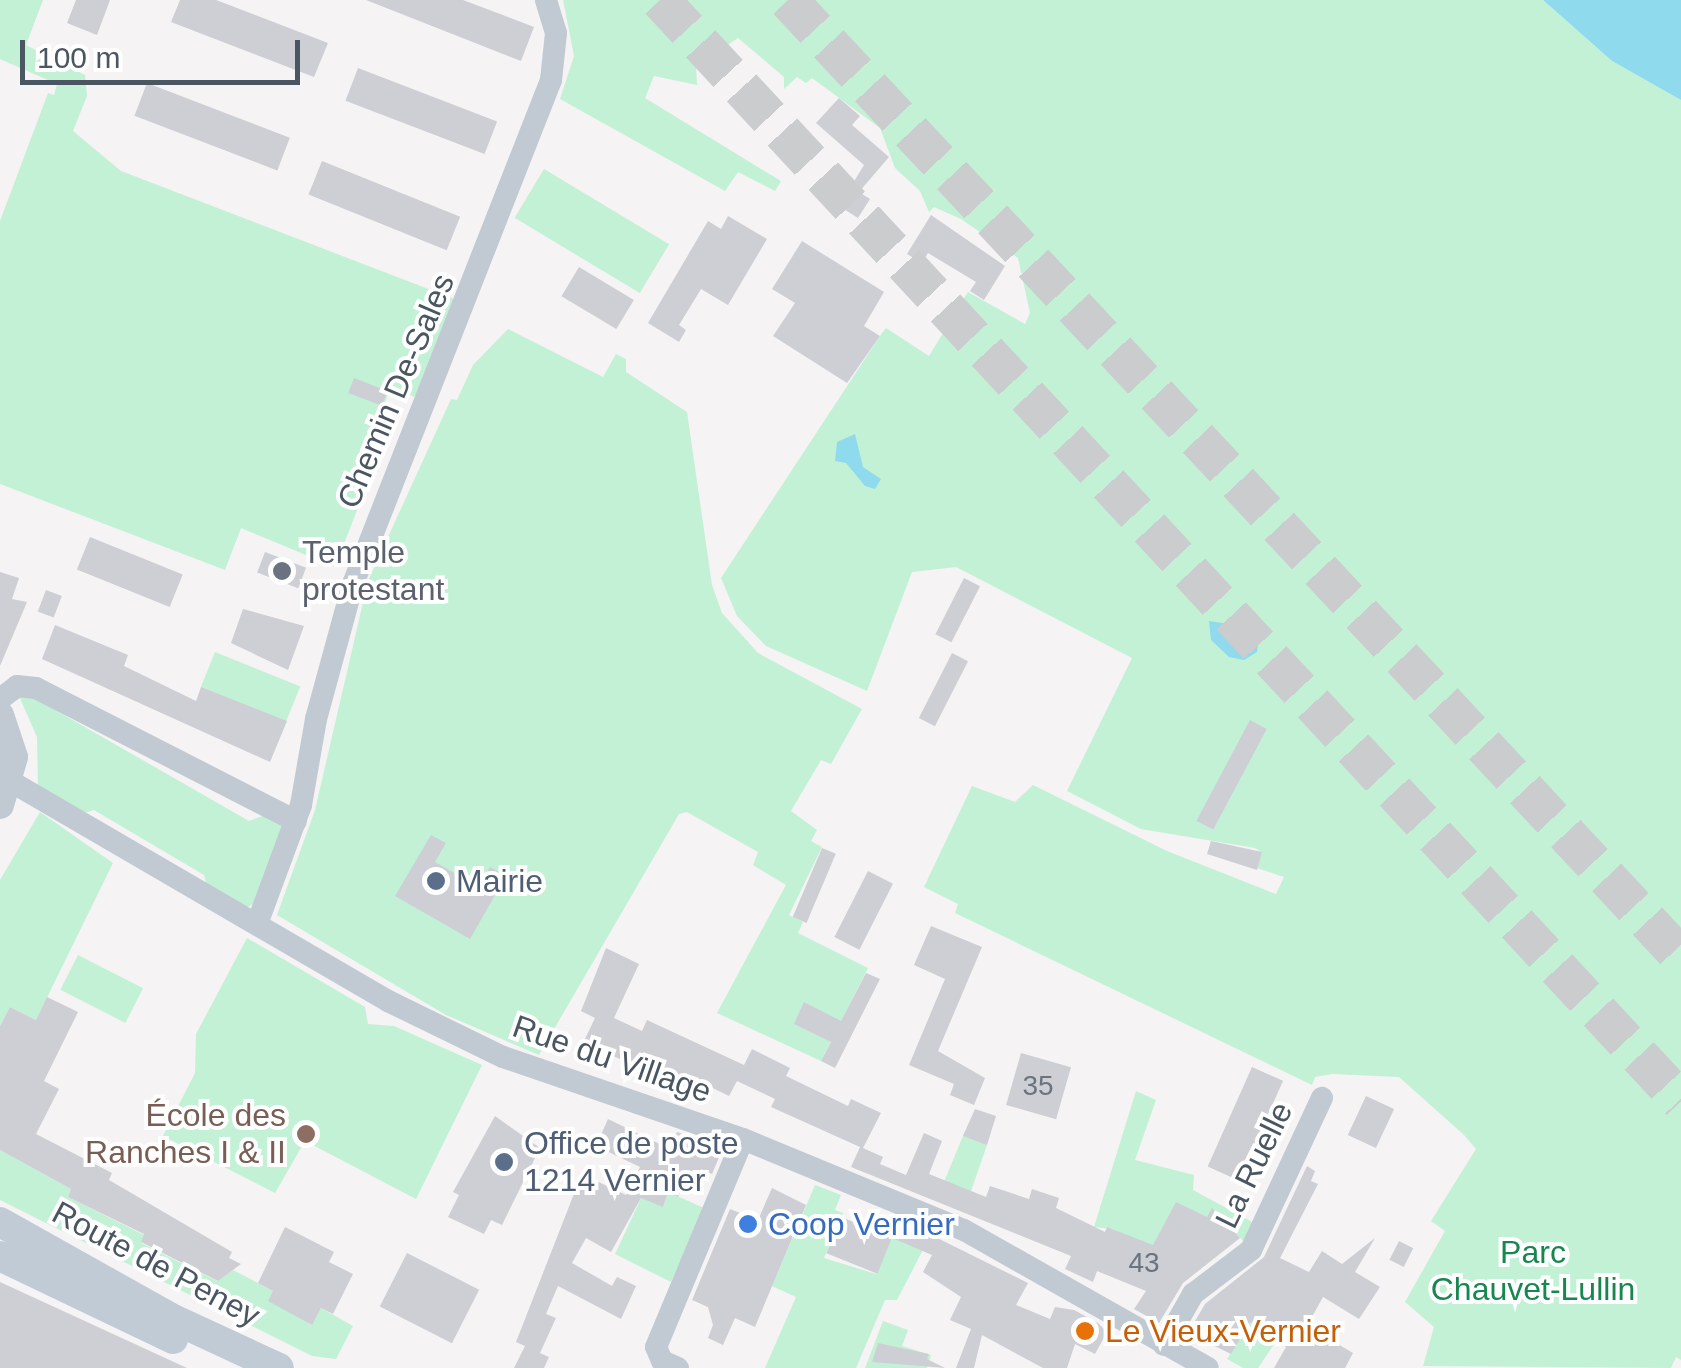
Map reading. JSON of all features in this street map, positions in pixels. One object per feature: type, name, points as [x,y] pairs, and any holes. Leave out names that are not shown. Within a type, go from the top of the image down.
[{"type":"main road","name":"Route de Peney","points":[[0,1222],[169,1317],[279,1368]]},
{"type":"main road","name":"Route de Peney","points":[[0,1256],[234,1368]]},
{"type":"street","name":"Chemin De-Sales","points":[[257,924],[296,820],[353,584],[551,80],[556,33],[546,0]]},
{"type":"street","points":[[0,699],[17,686],[36,688],[296,820]]},
{"type":"street","points":[[0,715],[12,748],[5,793]]},
{"type":"street","name":"Rue du Village","points":[[5,793],[257,924],[388,1002],[503,1057],[743,1139],[964,1230],[1208,1368]]},
{"type":"street","name":"La Ruelle","points":[[1164,1344],[1193,1294],[1251,1250],[1322,1098]]},
{"type":"street","points":[[678,1368],[662,1362],[656,1347],[743,1139]]},
{"type":"green space","points":[[0,0],[43,0],[26,45],[85,75],[87,96],[73,131],[121,171],[457,300],[418,398],[390,388],[377,427],[384,441],[335,567],[241,528],[225,570],[0,484],[0,221],[48,93],[54,95],[57,84],[0,59]]},
{"type":"green space","name":"Parc Chauvet-Lullin","points":[[563,0],[1543,0],[1612,61],[1681,100],[1681,1360],[1676,1357],[1671,1368],[1423,1366],[1434,1327],[1405,1302],[1445,1231],[1431,1221],[1476,1149],[1464,1135],[1399,1077],[1332,1074],[1315,1077],[1312,1085],[955,913],[958,904],[924,887],[972,786],[1015,802],[1033,785],[1167,851],[1276,894],[1284,877],[1257,868],[1261,852],[1255,848],[1141,829],[1067,791],[1132,658],[956,567],[912,572],[867,691],[766,646],[737,616],[721,578],[886,328],[929,356],[968,292],[1025,324],[1030,313],[1018,258],[961,219],[934,207],[929,212],[920,191],[895,168],[880,128],[812,78],[806,83],[797,77],[784,89],[784,77],[738,38],[696,66],[697,85],[654,76],[645,98],[781,181],[775,191],[738,172],[725,191],[560,99],[574,56]]},
{"type":"green space","points":[[544,169],[669,244],[640,293],[515,218]]},
{"type":"green space","points":[[508,329],[603,377],[616,354],[626,359],[626,372],[687,412],[712,585],[722,613],[758,653],[862,709],[831,764],[821,760],[791,811],[817,830],[811,841],[822,847],[789,915],[803,922],[798,933],[868,968],[821,1061],[717,1013],[786,885],[753,865],[758,852],[687,812],[679,814],[539,1055],[446,1015],[277,915],[315,810],[368,581],[451,399],[457,400],[473,365]]},
{"type":"green space","points":[[215,652],[300,686],[286,722],[201,687]]},
{"type":"green space","points":[[29,695],[249,821],[265,815],[279,822],[284,828],[253,904],[246,908],[198,885],[206,882],[204,875],[94,810],[77,815],[38,787],[37,737],[19,696]]},
{"type":"green space","points":[[40,812],[113,863],[36,1020],[10,1007],[0,1026],[0,880]]},
{"type":"green space","points":[[247,938],[365,1007],[368,1024],[394,1026],[482,1065],[416,1199],[305,1141],[275,1193],[163,1136],[195,1073],[196,1034]]},
{"type":"green space","points":[[78,955],[143,988],[125,1023],[60,990]]},
{"type":"green space","points":[[1136,1091],[1156,1100],[1135,1160],[1194,1175],[1193,1190],[1256,1224],[1245,1242],[1220,1221],[1160,1253],[1113,1229],[1094,1227]]},
{"type":"green space","points":[[965,1131],[987,1145],[971,1191],[942,1187]]},
{"type":"green space","points":[[0,1150],[71,1189],[68,1197],[144,1235],[141,1243],[217,1281],[233,1270],[273,1291],[311,1325],[321,1308],[353,1326],[336,1359],[312,1356],[0,1200]]},
{"type":"green space","points":[[815,1185],[841,1195],[835,1210],[843,1213],[824,1258],[876,1274],[895,1229],[927,1242],[897,1300],[885,1300],[856,1368],[765,1368],[796,1297],[772,1286]]},
{"type":"green space","points":[[644,1192],[663,1206],[668,1192],[704,1208],[671,1282],[615,1254]]},
{"type":"green space","points":[[1253,1317],[1277,1340],[1258,1368],[1243,1368],[1227,1359]]},
{"type":"green space","points":[[883,1321],[908,1330],[902,1346],[931,1355],[927,1368],[865,1368]]},
{"type":"water","points":[[1543,0],[1681,0],[1681,100],[1612,61]]},
{"type":"water","points":[[855,434],[863,467],[881,479],[875,489],[865,486],[846,463],[835,461],[837,442]]},
{"type":"water","points":[[1209,621],[1249,627],[1259,637],[1257,652],[1244,660],[1229,657],[1211,640]]},
{"type":"building","points":[[76,0],[110,0],[97,35],[67,23]]},
{"type":"building","points":[[180,0],[216,0],[328,43],[314,77],[171,22]]},
{"type":"building","points":[[366,0],[463,0],[534,27],[521,61]]},
{"type":"building","points":[[358,68],[497,121],[485,154],[345,101]]},
{"type":"building","points":[[147,83],[290,138],[277,171],[134,116]]},
{"type":"building","points":[[839,98],[860,116],[852,125],[889,157],[859,192],[870,199],[858,218],[839,206],[864,165],[816,123]]},
{"type":"building","points":[[322,161],[460,217],[447,250],[309,194]]},
{"type":"building","points":[[931,215],[1005,266],[984,300],[970,291],[976,282],[928,253],[922,263],[907,254]]},
{"type":"building","points":[[728,216],[767,239],[728,305],[701,289],[679,325],[686,330],[679,342],[648,323],[708,221],[721,229]]},
{"type":"building","points":[[802,241],[884,292],[864,326],[880,336],[847,383],[773,336],[795,303],[772,289]]},
{"type":"building","points":[[579,267],[634,300],[616,329],[561,296]]},
{"type":"building","points":[[354,378],[388,391],[382,406],[348,393]]},
{"type":"building","points":[[90,537],[183,574],[170,607],[77,569]]},
{"type":"building","name":"Temple protestant","points":[[265,552],[306,568],[298,588],[257,573]]},
{"type":"building","points":[[0,572],[19,578],[12,599],[27,602],[0,666]]},
{"type":"building","points":[[964,578],[980,586],[951,642],[935,634]]},
{"type":"building","points":[[46,590],[62,596],[54,618],[38,611]]},
{"type":"building","points":[[243,609],[304,626],[288,670],[231,643]]},
{"type":"building","points":[[55,625],[128,655],[124,666],[196,701],[201,687],[287,721],[270,762],[42,659]]},
{"type":"building","points":[[952,653],[968,661],[935,726],[919,718]]},
{"type":"building","points":[[1250,720],[1267,729],[1213,830],[1196,821]]},
{"type":"building","name":"Mairie","points":[[431,835],[446,843],[435,862],[479,887],[490,867],[506,876],[470,939],[395,896]]},
{"type":"building","points":[[1211,841],[1262,852],[1257,870],[1207,854]]},
{"type":"building","points":[[822,848],[836,854],[807,923],[793,917]]},
{"type":"building","points":[[868,871],[893,884],[859,950],[834,937]]},
{"type":"building","points":[[931,926],[982,947],[938,1051],[985,1078],[974,1105],[950,1095],[954,1084],[909,1065],[945,979],[914,965]]},
{"type":"building","points":[[606,948],[639,964],[614,1018],[642,1031],[647,1020],[744,1065],[752,1049],[790,1068],[786,1076],[848,1106],[851,1099],[881,1113],[863,1148],[883,1157],[880,1164],[906,1175],[924,1133],[942,1141],[929,1174],[986,1197],[990,1186],[1029,1199],[1032,1189],[1059,1198],[1056,1208],[1105,1232],[1107,1227],[1153,1245],[1176,1202],[1207,1217],[1212,1208],[1240,1238],[1183,1283],[1159,1323],[1134,1309],[1146,1291],[1097,1271],[1093,1282],[1065,1269],[1071,1256],[851,1167],[860,1147],[771,1107],[775,1099],[737,1081],[729,1096],[690,1077],[685,1087],[583,1043],[595,1018],[581,1011]]},
{"type":"building","points":[[866,973],[880,979],[835,1068],[821,1061],[831,1042],[794,1024],[804,1002],[841,1021]]},
{"type":"building","points":[[47,997],[78,1012],[44,1081],[59,1089],[36,1134],[112,1173],[109,1180],[232,1252],[229,1258],[241,1264],[218,1281],[141,1242],[144,1234],[68,1197],[71,1189],[0,1150],[0,1026],[10,1007],[36,1020]]},
{"type":"building","points":[[1021,1053],[1071,1067],[1056,1119],[1006,1105]]},
{"type":"building","points":[[1252,1067],[1283,1081],[1239,1180],[1208,1167]]},
{"type":"building","points":[[1366,1096],[1394,1109],[1376,1148],[1348,1135]]},
{"type":"building","points":[[975,1109],[996,1116],[987,1145],[963,1136]]},
{"type":"building","points":[[495,1116],[540,1148],[502,1225],[491,1220],[484,1234],[448,1217],[459,1195],[453,1192]]},
{"type":"building","points":[[608,1119],[670,1149],[677,1132],[723,1148],[712,1174],[701,1169],[696,1180],[687,1176],[678,1197],[668,1192],[663,1207],[641,1198],[611,1252],[586,1238],[572,1263],[612,1286],[617,1277],[636,1286],[621,1319],[558,1286],[546,1314],[556,1318],[540,1353],[549,1357],[544,1368],[514,1368],[525,1346],[516,1342],[579,1181],[588,1177],[626,1195],[640,1167],[596,1146]]},
{"type":"building","points":[[1307,1166],[1315,1171],[1311,1181],[1318,1184],[1280,1258],[1309,1272],[1322,1251],[1342,1264],[1375,1238],[1355,1272],[1380,1287],[1359,1319],[1323,1297],[1307,1326],[1353,1353],[1345,1368],[1274,1368],[1286,1347],[1250,1322],[1231,1354],[1188,1333],[1205,1304],[1264,1257]]},
{"type":"building","points":[[772,1188],[806,1205],[755,1327],[735,1318],[723,1345],[708,1338],[713,1325],[708,1307],[692,1300],[730,1209],[758,1220]]},
{"type":"building","points":[[841,1217],[892,1238],[877,1274],[826,1253]]},
{"type":"building","points":[[899,1219],[1028,1283],[1016,1305],[1050,1319],[1055,1307],[1074,1310],[1098,1323],[1107,1332],[1095,1354],[1075,1344],[1067,1368],[1043,1368],[982,1335],[974,1368],[956,1368],[971,1329],[950,1320],[961,1297],[923,1272],[932,1255],[892,1238]]},
{"type":"building","points":[[285,1227],[334,1252],[329,1262],[353,1274],[333,1314],[321,1308],[312,1325],[268,1301],[273,1291],[258,1283]]},
{"type":"building","points":[[1399,1241],[1413,1248],[1404,1267],[1389,1260]]},
{"type":"building","points":[[407,1253],[479,1290],[452,1343],[380,1306]]},
{"type":"building","points":[[0,1282],[187,1368],[0,1368]]},
{"type":"building","points":[[878,1343],[929,1354],[927,1359],[945,1368],[872,1362]]},
{"type":"tunnel","points":[[660,0],[1681,1101]]},
{"type":"tunnel","points":[[788,0],[1681,957]]},
{"type":"place","name":"Temple protestant","points":[[282,571]]},
{"type":"place","name":"Mairie","points":[[436,881]]},
{"type":"place","name":"École des Ranches I & II","points":[[306,1134]]},
{"type":"place","name":"Office de poste 1214 Vernier","points":[[504,1162]]},
{"type":"place","name":"Coop Vernier","points":[[748,1224]]},
{"type":"place","name":"Le Vieux-Vernier","points":[[1085,1331]]}]
